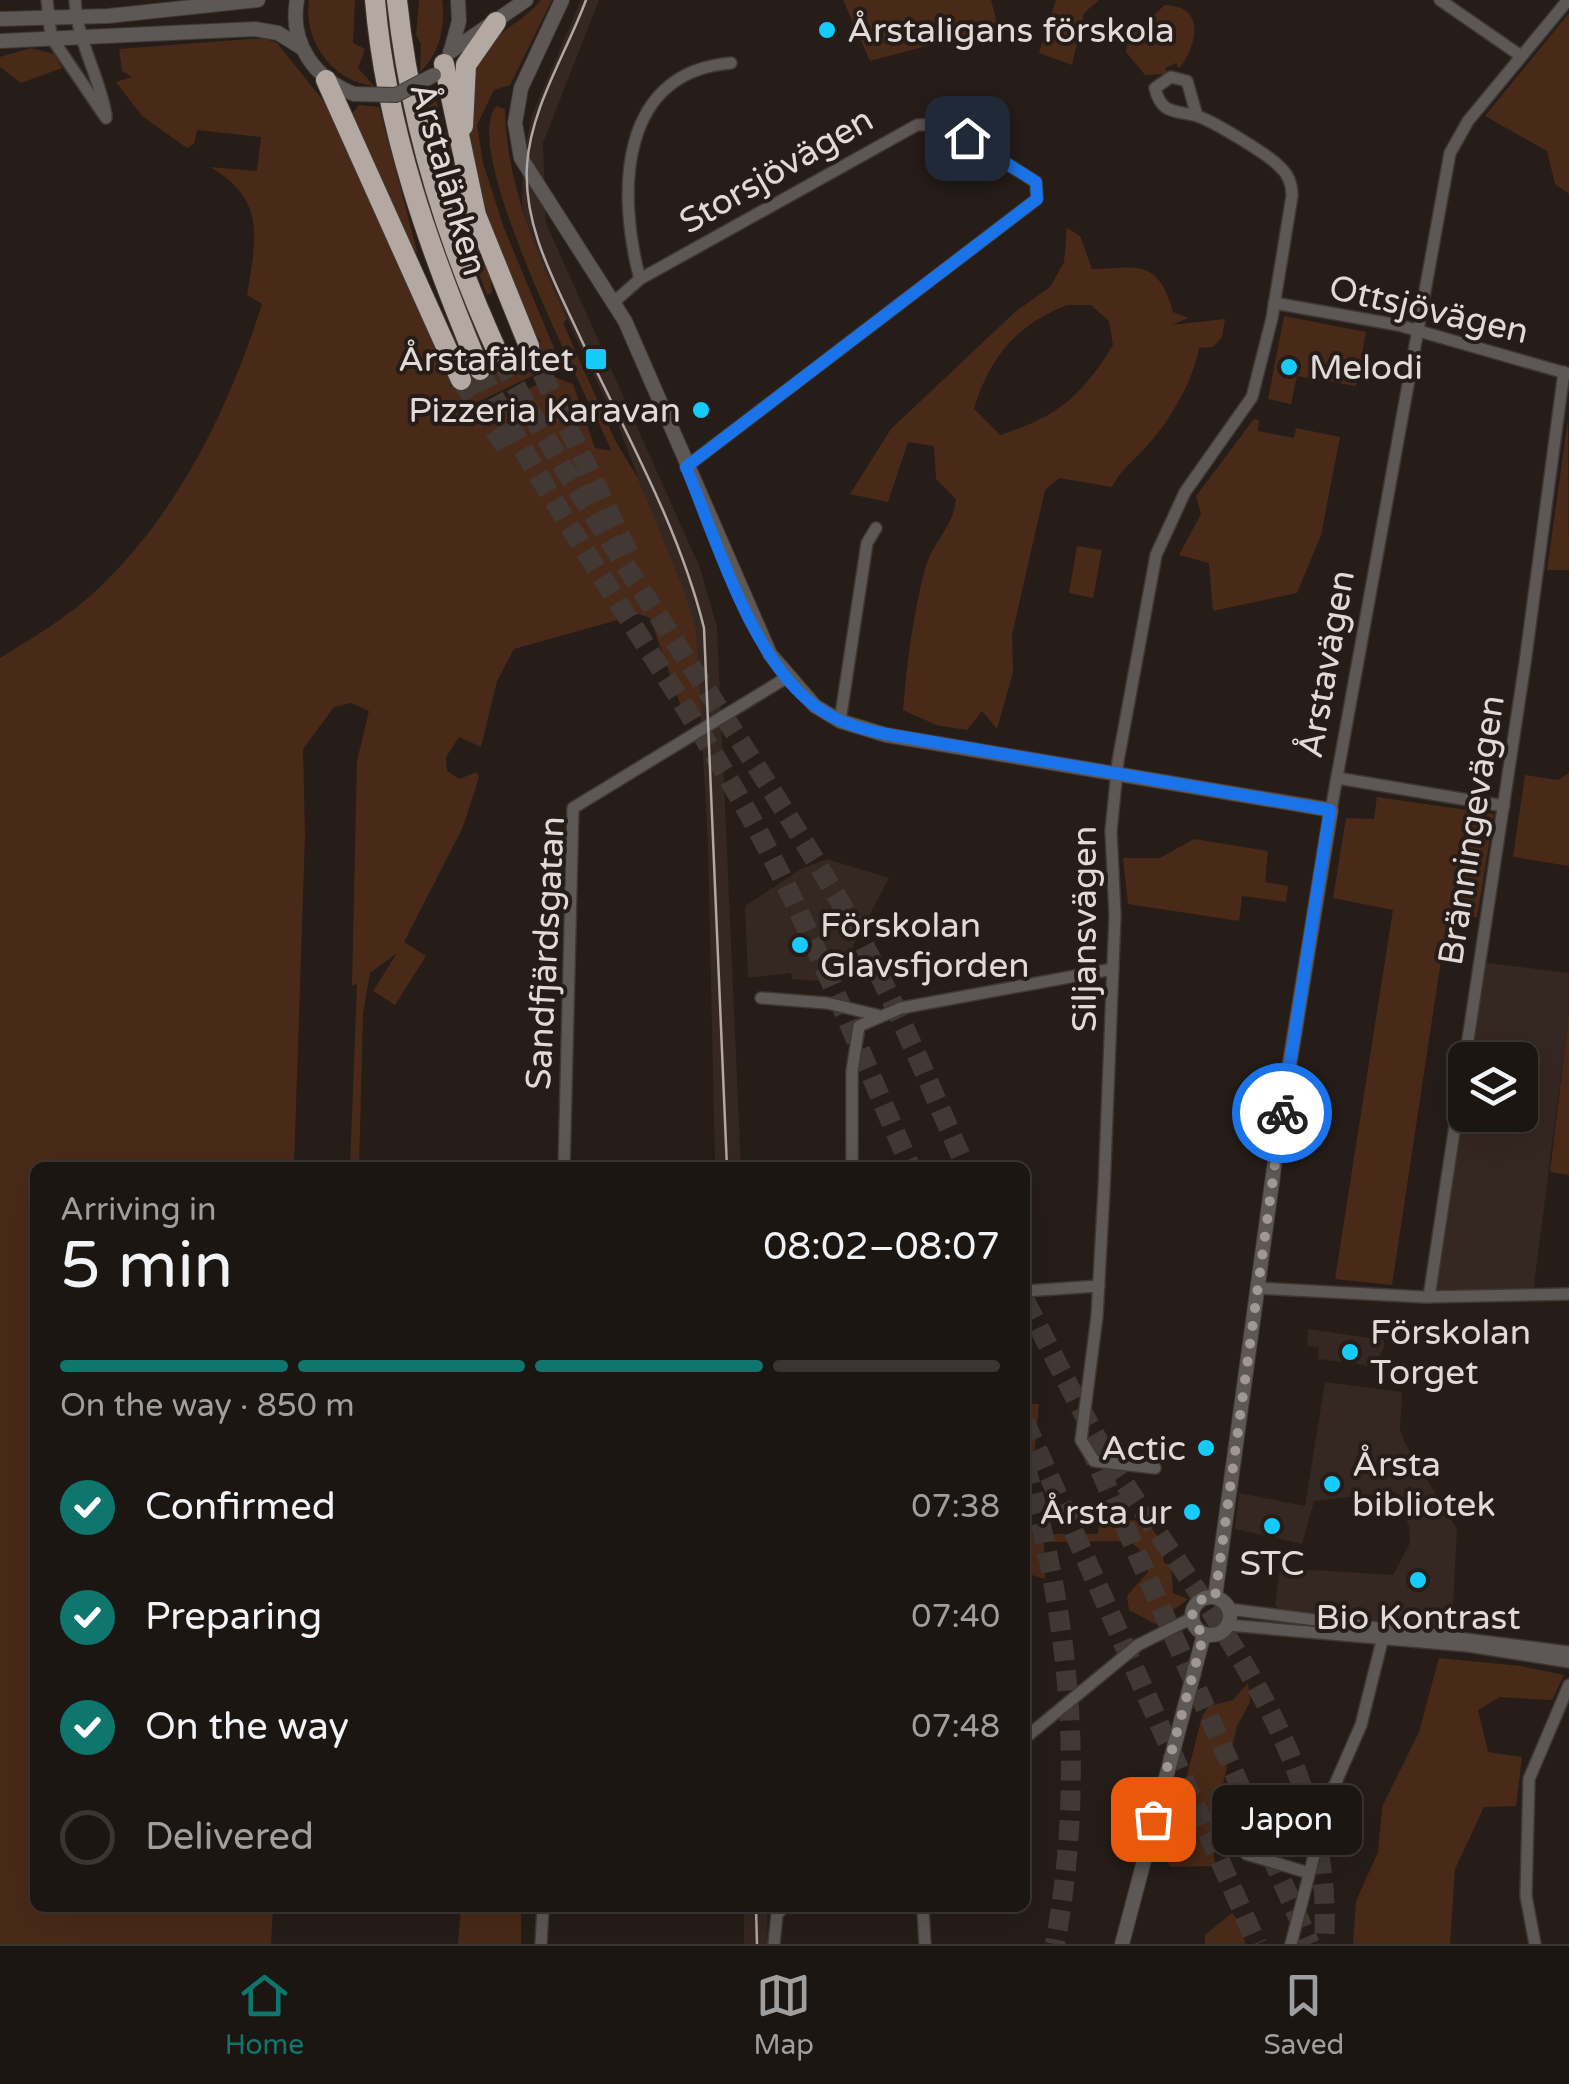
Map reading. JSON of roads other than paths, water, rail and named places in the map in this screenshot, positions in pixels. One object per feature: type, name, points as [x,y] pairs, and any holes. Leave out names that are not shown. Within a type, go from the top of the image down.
[{"type":"highway","name":"Årstalänken","points":[[326,80],[470,375],[395,128],[375,0]]},
{"type":"highway","name":"Årstalänken","points":[[398,0],[418,123],[438,199],[461,269],[500,360]]},
{"type":"highway","points":[[465,178],[462,113],[466,65],[496,22]]},
{"type":"highway","points":[[442,64],[465,178],[529,346]]},
{"type":"street","points":[[47,0],[51,38],[106,118],[101,85],[78,37],[76,8]]},
{"type":"street","points":[[0,19],[48,16],[76,8],[234,6],[258,0]]},
{"type":"street","points":[[297,0],[296,22],[302,48]]},
{"type":"street","points":[[442,64],[459,21],[458,0]]},
{"type":"street","points":[[0,40],[255,29],[278,33],[302,48],[326,80],[354,94],[396,96],[526,0]]},
{"type":"street","points":[[562,0],[520,88],[516,137],[527,172],[614,302],[761,638],[786,678],[815,706],[840,721],[886,734],[1330,810]]},
{"type":"street","points":[[1440,0],[1521,56]]},
{"type":"street","name":"Årstavägen","points":[[1215,1597],[1257,1288],[1330,810],[1450,153],[1478,108],[1568,0]]},
{"type":"street","name":"Storsjövägen","points":[[640,279],[627,222],[627,188],[649,102],[670,84],[712,64],[732,63]]},
{"type":"street","name":"Siljansvägen","points":[[1156,1468],[1094,1460],[1080,1440],[1098,1286],[1115,916],[1110,831],[1116,773],[1156,555],[1185,492],[1245,412],[1274,303],[1291,201],[1290,182],[1277,163],[1197,116]]},
{"type":"street","name":"Storsjövägen","points":[[614,302],[640,279],[917,125],[943,124],[1036,182],[1040,192],[1037,199],[686,467]]},
{"type":"street","name":"Ottsjövägen","points":[[1274,303],[1417,332],[1566,373]]},
{"type":"street","name":"Bränningevägen","points":[[1429,1297],[1566,373]]},
{"type":"street","points":[[840,721],[867,543],[876,528]]},
{"type":"street","name":"Sandfjärdsgatan","points":[[564,1162],[574,808],[786,678]]},
{"type":"street","points":[[1337,778],[1504,806]]},
{"type":"street","points":[[762,998],[827,1003],[876,1015],[1112,969]]},
{"type":"street","points":[[852,1162],[856,1030],[876,1015]]},
{"type":"street","points":[[1030,1291],[1098,1286]]},
{"type":"street","points":[[1257,1288],[1429,1297],[1569,1294]]},
{"type":"street","points":[[1030,1734],[1138,1645],[1192,1618],[1198,1602],[1215,1597],[1229,1617],[1569,1652]]},
{"type":"street","points":[[1204,1634],[1218,1634],[1229,1617]]},
{"type":"street","points":[[1192,1618],[1204,1634]]},
{"type":"street","points":[[1122,1944],[1204,1634]]},
{"type":"street","points":[[1384,1634],[1569,1662]]},
{"type":"street","points":[[1291,1944],[1329,1798],[1360,1725],[1384,1634]]},
{"type":"street","points":[[1535,1944],[1526,1896],[1529,1779],[1569,1685]]},
{"type":"street","points":[[1246,1854],[1310,1873]]},
{"type":"street","points":[[541,1944],[542,1912]]},
{"type":"street","points":[[774,1944],[780,1912]]},
{"type":"street","points":[[923,1912],[925,1944]]},
{"type":"tunnel","points":[[529,346],[631,558]]},
{"type":"tunnel","points":[[501,360],[582,497],[839,900],[891,998],[963,1162]]},
{"type":"tunnel","points":[[480,370],[541,479],[764,841],[809,933],[908,1162]]},
{"type":"tunnel","points":[[461,380],[510,453]]},
{"type":"tunnel","points":[[1030,1311],[1106,1454],[1228,1639],[1289,1753],[1310,1813],[1322,1877],[1324,1944]]},
{"type":"tunnel","points":[[1030,1433],[1257,1944]]},
{"type":"tunnel","points":[[1088,1443],[1310,1944]]},
{"type":"tunnel","points":[[1030,1483],[1053,1584],[1068,1703],[1069,1823],[1055,1944]]},
{"type":"tram line","points":[[586,0],[535,122],[527,188],[543,255],[666,517],[704,628],[727,1162]]},
{"type":"tram line","points":[[756,1912],[757,1944]]},
{"type":"place","name":"Årstaligans förskola","points":[[827,30]]},
{"type":"place","name":"Årstafältet","points":[[596,359]]},
{"type":"place","name":"Melodi","points":[[1289,367]]},
{"type":"place","name":"Pizzeria Karavan","points":[[701,410]]},
{"type":"place","name":"Förskolan Glavsfjorden","points":[[800,945]]},
{"type":"place","name":"Förskolan Torget","points":[[1350,1352]]},
{"type":"place","name":"Actic","points":[[1206,1448]]},
{"type":"place","name":"Årsta bibliotek","points":[[1332,1484]]},
{"type":"place","name":"Årsta ur","points":[[1192,1512]]},
{"type":"place","name":"STC","points":[[1272,1526]]},
{"type":"place","name":"Bio Kontrast","points":[[1418,1580]]},
{"type":"place","name":"Japon","points":[[1153,1819]]}]
